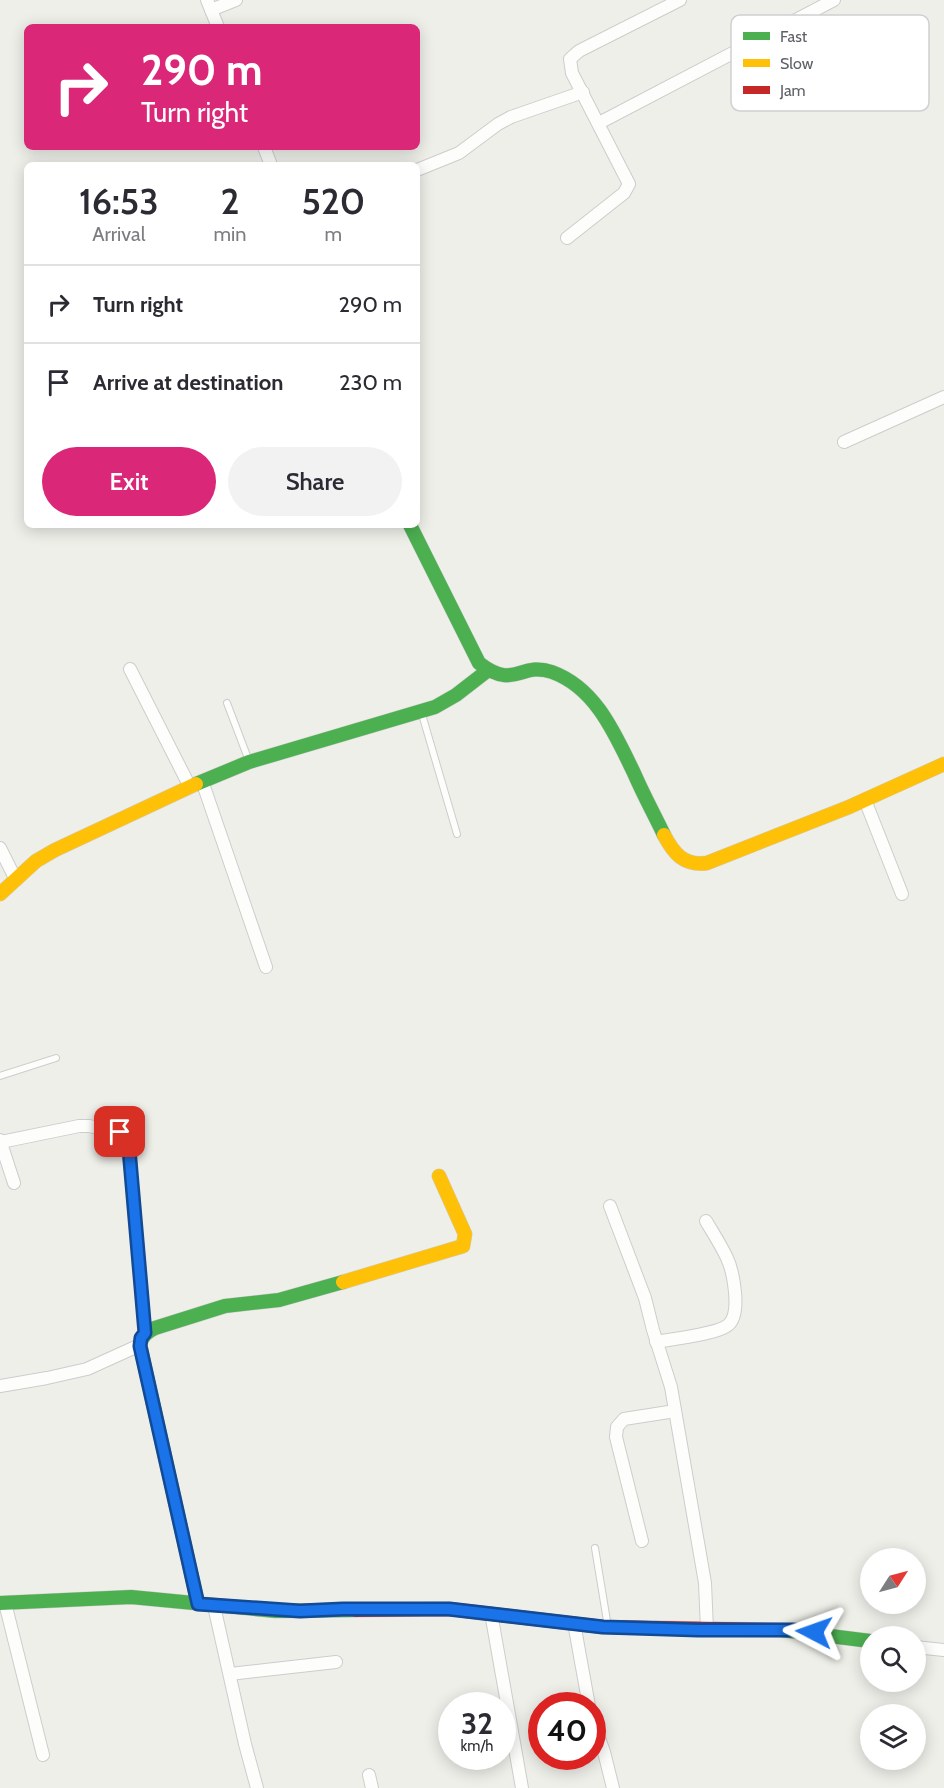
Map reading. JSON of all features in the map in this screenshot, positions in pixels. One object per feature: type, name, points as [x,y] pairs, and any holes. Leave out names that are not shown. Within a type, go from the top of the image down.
[{"type":"street","points":[[217,24],[209,5],[236,0]]},
{"type":"street","points":[[567,238],[628,189],[629,184],[570,66],[570,59],[573,55],[680,0]]},
{"type":"street","points":[[805,15],[834,0]]},
{"type":"street","points":[[599,123],[731,54]]},
{"type":"street","points":[[420,170],[459,153],[511,117],[583,92]]},
{"type":"street","points":[[844,442],[944,397]]},
{"type":"street","points":[[411,528],[479,663],[496,676],[506,677],[534,670],[548,671],[575,685],[588,696],[612,728],[669,847],[677,857],[685,862],[695,865],[707,863],[865,800],[944,764]]},
{"type":"street","points":[[130,669],[196,784],[266,967]]},
{"type":"street","points":[[0,894],[36,861],[55,850],[196,784],[249,762],[435,707],[456,695],[487,671]]},
{"type":"street","points":[[865,800],[902,894]]},
{"type":"street","points":[[0,848],[16,880]]},
{"type":"street","points":[[14,1183],[0,1141],[79,1126],[120,1132],[126,1138],[129,1149],[143,1339],[198,1604]]},
{"type":"street","points":[[0,1386],[87,1369],[143,1339],[155,1328],[225,1306],[279,1300],[458,1249],[464,1246],[465,1234],[439,1176]]},
{"type":"street","points":[[610,1206],[638,1278],[656,1342],[668,1374],[705,1583],[708,1630]]},
{"type":"street","points":[[656,1342],[720,1329],[732,1320],[735,1309],[731,1271],[727,1257],[706,1221]]},
{"type":"street","points":[[642,1541],[616,1437],[617,1427],[624,1419],[675,1411]]},
{"type":"street","points":[[43,1755],[2,1603],[131,1597],[276,1611],[427,1608],[608,1627],[793,1630],[860,1640]]},
{"type":"street","points":[[214,1606],[257,1788]]},
{"type":"street","points":[[491,1613],[522,1788]]},
{"type":"street","points":[[574,1623],[587,1692]]},
{"type":"street","points":[[926,1648],[944,1650]]},
{"type":"street","points":[[230,1674],[336,1662]]},
{"type":"street","points":[[606,1760],[613,1788]]},
{"type":"street","points":[[369,1775],[372,1788]]},
{"type":"lane","points":[[227,703],[249,762]]},
{"type":"lane","points":[[421,711],[457,834]]},
{"type":"lane","points":[[0,1076],[56,1058]]},
{"type":"lane","points":[[595,1548],[608,1627]]},
{"type":"traffic: fast","points":[[412,528],[479,663],[501,675],[532,670],[552,672],[581,689],[611,728],[664,835]]},
{"type":"traffic: fast","points":[[196,784],[249,762],[435,707],[456,695],[487,671]]},
{"type":"traffic: fast","points":[[198,1604],[140,1345],[142,1339],[155,1328],[225,1306],[279,1300],[343,1282]]},
{"type":"traffic: fast","points":[[0,1603],[131,1597],[276,1611],[356,1610]]},
{"type":"traffic: fast","points":[[782,1630],[860,1640]]},
{"type":"traffic: slow","points":[[664,835],[681,857],[692,863],[707,863],[849,807],[944,764]]},
{"type":"traffic: slow","points":[[0,894],[36,861],[55,850],[196,784]]},
{"type":"traffic: slow","points":[[343,1282],[463,1246],[465,1234],[439,1176]]},
{"type":"traffic: jam","points":[[356,1610],[449,1609],[603,1627],[782,1630]]},
{"type":"route","points":[[120,1132],[126,1138],[129,1149],[145,1333],[141,1338],[140,1346],[198,1604],[276,1611],[449,1609],[603,1627],[814,1632]]}]
